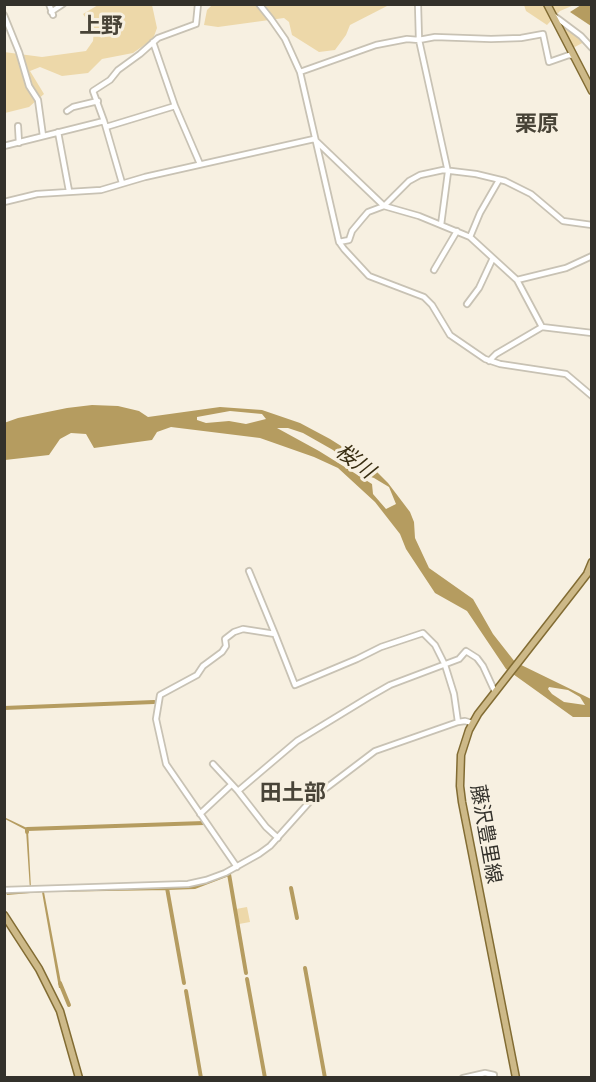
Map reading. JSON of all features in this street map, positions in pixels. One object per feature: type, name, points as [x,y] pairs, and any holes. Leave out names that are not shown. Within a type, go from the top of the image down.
[{"type":"main road","points":[[547,4],[591,91]]},
{"type":"main road","name":"藤沢豊里線","points":[[516,1077],[459,786],[462,755],[472,723],[587,574],[591,562]]},
{"type":"main road","points":[[4,915],[51,990],[69,1037],[79,1077]]},
{"type":"street","points":[[49,4],[52,13],[63,4]]},
{"type":"street","points":[[122,183],[93,91],[110,80],[118,70],[165,34],[196,24],[198,4]]},
{"type":"street","points":[[259,4],[285,39],[300,72],[339,242],[369,276],[424,297],[432,305],[450,335],[489,362],[566,374],[591,396]]},
{"type":"street","points":[[418,4],[419,40],[448,172],[441,225]]},
{"type":"street","points":[[551,14],[591,44]]},
{"type":"street","points":[[4,15],[19,52],[28,86],[38,100],[43,136]]},
{"type":"street","points":[[300,72],[376,45],[435,37],[521,38],[543,34],[549,62],[569,55],[573,57]]},
{"type":"street","points":[[153,42],[175,106],[200,164]]},
{"type":"street","points":[[66,111],[74,106],[98,101]]},
{"type":"street","points":[[4,146],[175,106]]},
{"type":"street","points":[[18,126],[19,143]]},
{"type":"street","points":[[58,132],[69,191]]},
{"type":"street","points":[[4,202],[37,194],[101,190],[200,164],[314,139]]},
{"type":"street","points":[[314,139],[384,206],[470,237],[518,280],[542,327]]},
{"type":"street","points":[[339,242],[349,240],[352,231],[369,212],[384,206],[408,181],[433,171],[476,174],[500,180],[531,194],[563,221],[591,225]]},
{"type":"street","points":[[470,237],[480,213],[500,180]]},
{"type":"street","points":[[434,270],[456,231]]},
{"type":"street","points":[[518,280],[566,268],[591,256]]},
{"type":"street","points":[[467,304],[479,288],[493,258]]},
{"type":"street","points":[[489,362],[496,354],[542,327],[591,333]]},
{"type":"street","points":[[249,571],[295,685],[381,647],[423,633],[435,645],[445,665],[454,694],[458,722]]},
{"type":"street","points":[[237,867],[166,764],[156,719],[160,695],[197,675],[203,666],[222,652],[226,646],[225,639],[234,632],[243,629],[274,634]]},
{"type":"street","points":[[238,791],[297,741],[369,696],[390,685],[459,659],[466,651],[477,658],[483,666],[496,691]]},
{"type":"street","points":[[4,891],[188,884],[206,880],[260,854],[278,838],[313,798],[364,758],[386,746],[458,722],[472,723]]},
{"type":"street","points":[[213,764],[278,838]]},
{"type":"street","points":[[200,814],[231,785]]},
{"type":"street","points":[[463,1077],[485,1073],[494,1075],[494,1077]]},
{"type":"shaded area","points":[[560,4],[562,6],[574,5],[560,11],[547,25],[526,11],[524,5]]},
{"type":"shaded area","points":[[98,5],[152,5],[157,28],[153,39],[133,53],[102,59],[88,73],[62,76],[40,67],[30,71],[44,94],[29,107],[5,113],[4,52],[42,57],[86,51],[93,41],[94,30],[83,14]]},
{"type":"shaded area","points":[[212,5],[389,5],[350,25],[335,50],[319,52],[292,35],[289,22],[284,18],[218,27],[204,25],[207,10]]},
{"type":"shaded area","points":[[559,22],[586,41],[573,48]]},
{"type":"shaded area","points":[[247,907],[250,922],[239,924],[236,909]]},
{"type":"water","points":[[581,5],[591,5],[591,26],[570,12]]},
{"type":"water","name":"桜川","points":[[92,405],[118,406],[139,411],[148,417],[220,407],[262,410],[300,423],[330,439],[368,463],[388,483],[410,512],[414,522],[415,538],[429,568],[473,599],[493,634],[515,662],[591,699],[591,717],[573,717],[506,669],[467,611],[435,593],[406,549],[400,534],[375,502],[338,468],[260,438],[171,427],[157,432],[152,440],[94,448],[86,434],[71,433],[60,439],[49,455],[5,460],[4,423],[67,408]],"holes":[[[230,411],[262,414],[266,419],[246,424],[229,421],[206,423],[197,420],[197,417]],[[277,428],[288,428],[303,433],[333,450],[365,475],[389,487],[396,504],[386,509],[373,494],[372,484]],[[549,687],[568,690],[580,697],[585,705],[564,702],[548,689]]]},
{"type":"water","points":[[4,817],[28,830],[31,889],[107,888],[107,891],[44,892],[62,988],[59,988],[42,892],[7,895],[6,893],[30,890],[26,830]]},
{"type":"waterway","points":[[4,708],[154,702]]},
{"type":"waterway","points":[[27,832],[27,829],[204,823]]},
{"type":"waterway","points":[[167,888],[195,887],[229,874],[246,973]]},
{"type":"waterway","points":[[107,889],[167,888],[184,983]]},
{"type":"waterway","points":[[291,888],[297,918]]},
{"type":"waterway","points":[[305,968],[325,1078]]},
{"type":"waterway","points":[[247,979],[265,1078]]},
{"type":"waterway","points":[[60,983],[69,1005]]},
{"type":"waterway","points":[[186,991],[201,1078]]},
{"type":"district","name":"上野","points":[[101,26]]},
{"type":"district","name":"栗原","points":[[537,124]]},
{"type":"district","name":"田土部","points":[[293,793]]}]
